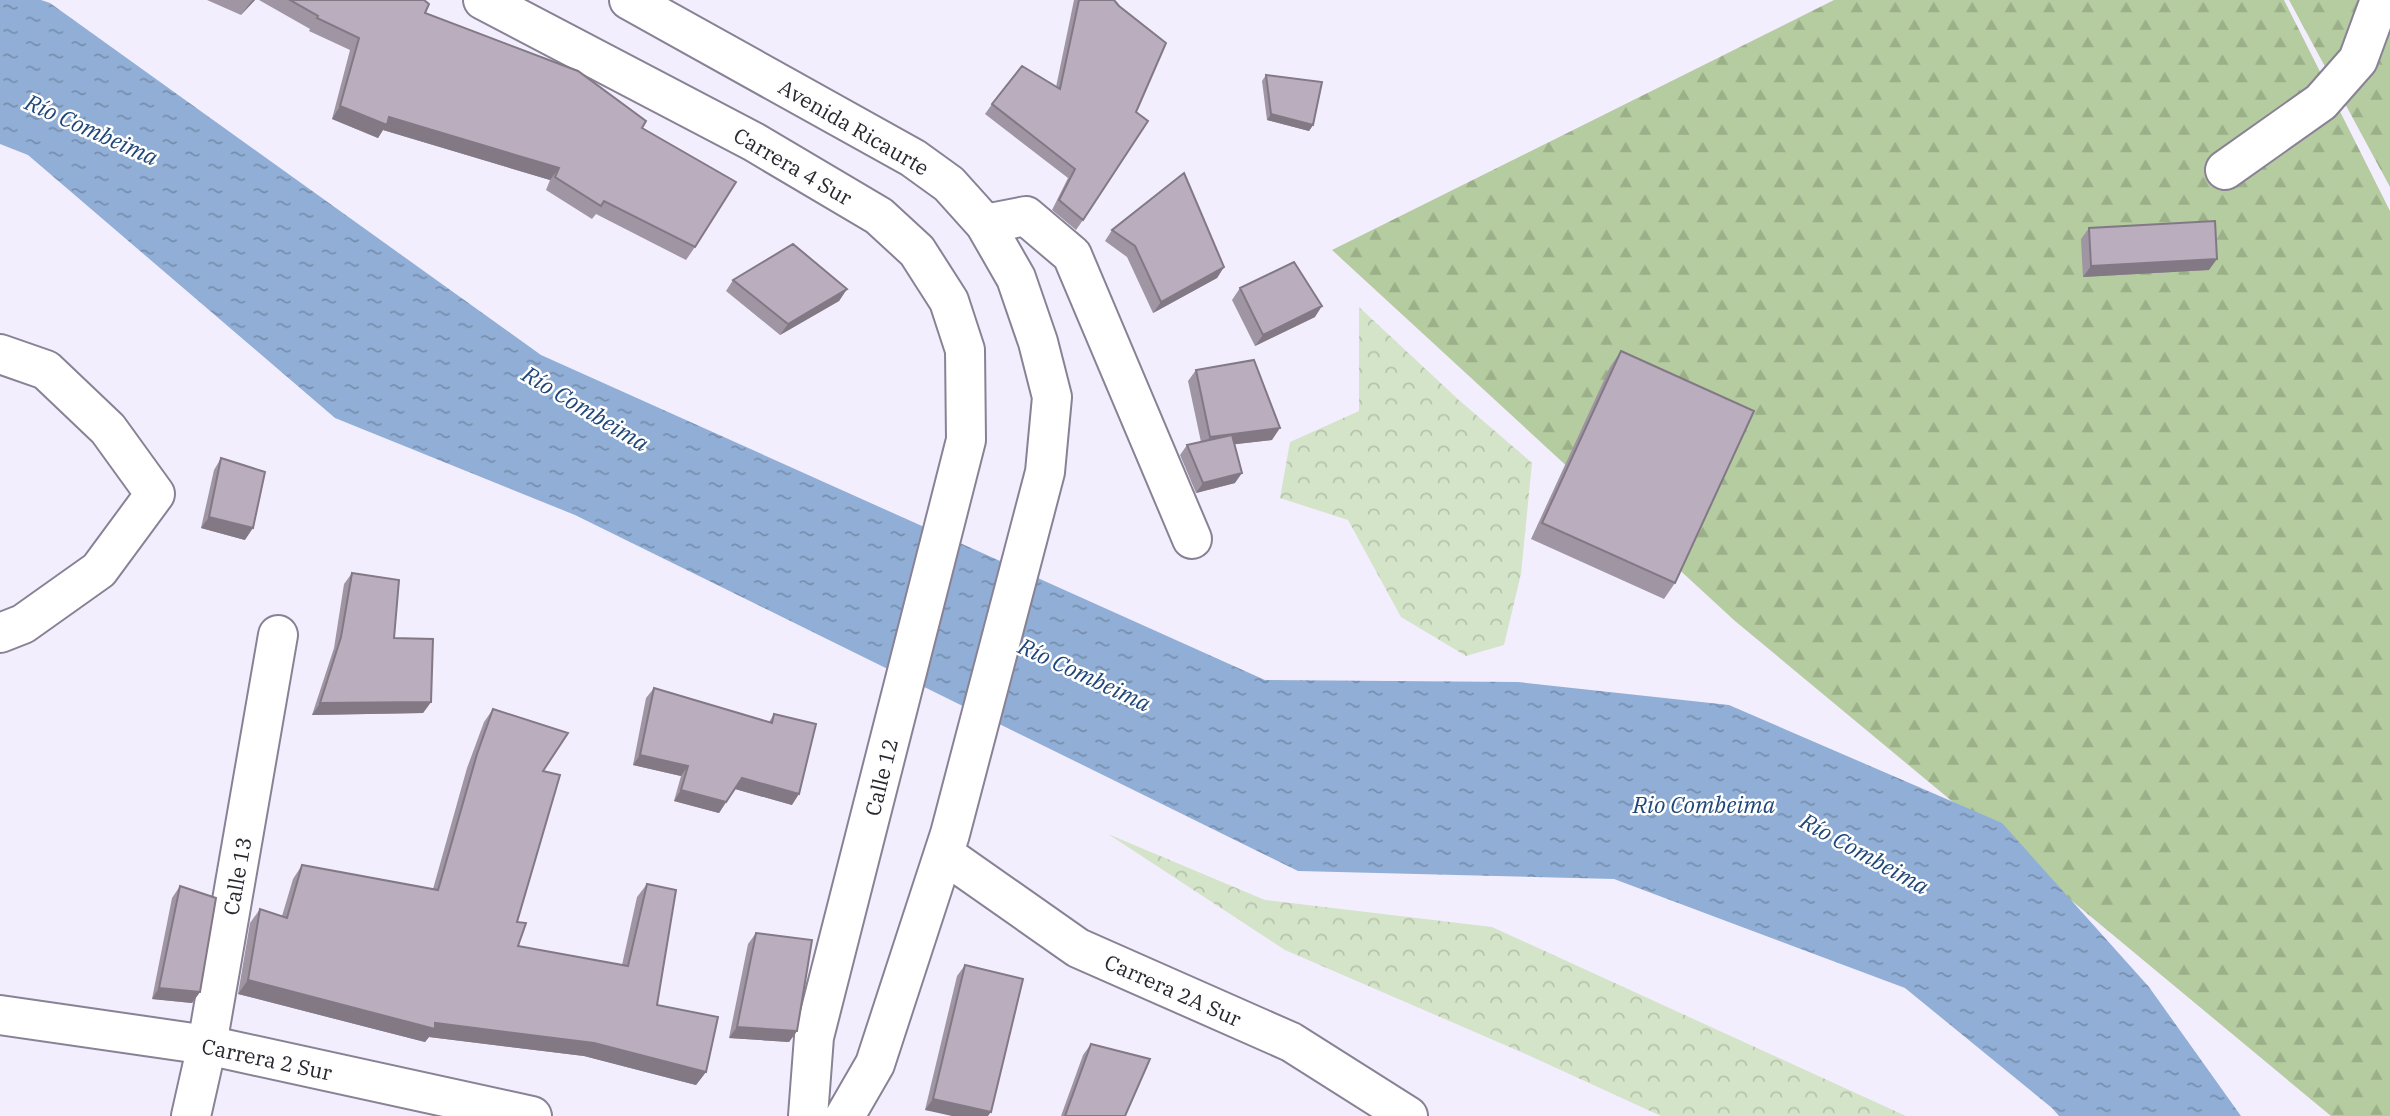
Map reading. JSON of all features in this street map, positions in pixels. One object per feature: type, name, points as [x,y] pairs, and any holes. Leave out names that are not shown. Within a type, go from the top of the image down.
[{"type":"main road","name":"Carrera 4 Sur","points":[[483,0],[754,142],[879,216],[917,251],[949,301],[965,350],[966,440]]},
{"type":"main road","name":"Avenida Ricaurte","points":[[629,0],[913,159],[948,184],[985,224],[1016,278],[1038,342],[1052,397],[1045,472],[947,844]]},
{"type":"main road","points":[[2225,170],[2321,102],[2358,60],[2380,0]]},
{"type":"main road","points":[[985,224],[1026,216],[1072,255],[1192,539]]},
{"type":"main road","points":[[0,354],[46,370],[108,429],[155,494],[99,570],[23,624],[0,633]]},
{"type":"main road","name":"Calle 12","points":[[808,1116],[814,1037],[966,440]]},
{"type":"main road","name":"Calle 13","points":[[191,1116],[207,1045],[278,635]]},
{"type":"main road","points":[[845,1116],[875,1064],[947,844]]},
{"type":"main road","name":"Carrera 2A Sur","points":[[947,844],[1078,948],[1291,1042],[1408,1116]]},
{"type":"main road","name":"Carrera 2 Sur","points":[[0,1015],[207,1045],[532,1116]]},
{"type":"green space","points":[[1834,0],[2284,0],[2390,211],[2390,1116],[2331,1116],[1735,621],[1332,250]]},
{"type":"green space","points":[[2289,0],[2390,0],[2390,187]]},
{"type":"green space","points":[[1359,307],[1460,401],[1532,463],[1521,574],[1504,645],[1466,656],[1401,617],[1348,520],[1280,498],[1290,442],[1359,411]]},
{"type":"green space","points":[[1108,834],[1265,900],[1492,927],[1906,1116],[1661,1116],[1285,950]]},
{"type":"water","name":"Rio Combeima","points":[[0,0],[41,0],[50,3],[541,355],[1265,680],[1518,682],[1729,705],[2002,823],[2149,987],[2241,1116],[2059,1116],[1905,988],[1614,879],[1298,871],[575,515],[335,418],[28,155],[0,144]]},
{"type":"building","points":[[290,0],[424,0],[429,4],[425,13],[578,71],[646,121],[642,128],[736,182],[695,247],[604,201],[601,206],[555,177],[559,168],[389,117],[387,125],[340,106],[359,38],[317,18],[318,16]]},
{"type":"building","points":[[1079,0],[1114,0],[1166,43],[1136,112],[1148,121],[1083,220],[1059,200],[1075,169],[992,104],[1022,66],[1060,89]]},
{"type":"building","points":[[1266,75],[1322,82],[1313,125],[1271,114]]},
{"type":"building","points":[[1184,173],[1224,267],[1161,302],[1135,246],[1112,230]]},
{"type":"building","points":[[2215,221],[2217,259],[2091,266],[2089,228]]},
{"type":"building","points":[[793,244],[847,289],[788,324],[733,280]]},
{"type":"building","points":[[1294,262],[1322,306],[1263,335],[1240,288]]},
{"type":"building","points":[[1621,351],[1754,411],[1675,583],[1542,523]]},
{"type":"building","points":[[1254,360],[1280,428],[1210,437],[1196,370]]},
{"type":"building","points":[[1232,435],[1242,473],[1203,483],[1187,445]]},
{"type":"building","points":[[221,458],[265,472],[253,528],[209,517]]},
{"type":"building","points":[[352,573],[399,580],[394,638],[433,639],[431,702],[320,703],[341,637]]},
{"type":"building","points":[[654,688],[772,723],[774,714],[816,724],[799,794],[742,778],[726,802],[681,790],[688,766],[640,755]]},
{"type":"building","points":[[493,709],[568,733],[543,771],[560,775],[517,922],[526,923],[518,946],[628,966],[647,884],[676,890],[657,1005],[718,1017],[706,1072],[594,1043],[435,1023],[435,1029],[248,980],[260,909],[287,918],[302,865],[438,890],[477,754]]},
{"type":"building","points":[[180,886],[216,898],[200,992],[159,988]]},
{"type":"building","points":[[756,933],[812,940],[797,1031],[737,1027]]},
{"type":"building","points":[[965,965],[1023,979],[991,1112],[933,1099]]},
{"type":"building","points":[[1091,1044],[1150,1059],[1125,1116],[1065,1116]]},
{"type":"water label","name":"Río Combeima","points":[[92,129]]},
{"type":"water label","name":"Río Combeima","points":[[586,408]]},
{"type":"water label","name":"Río Combeima","points":[[1085,674]]},
{"type":"water label","name":"Río Combeima","points":[[1865,853]]}]
